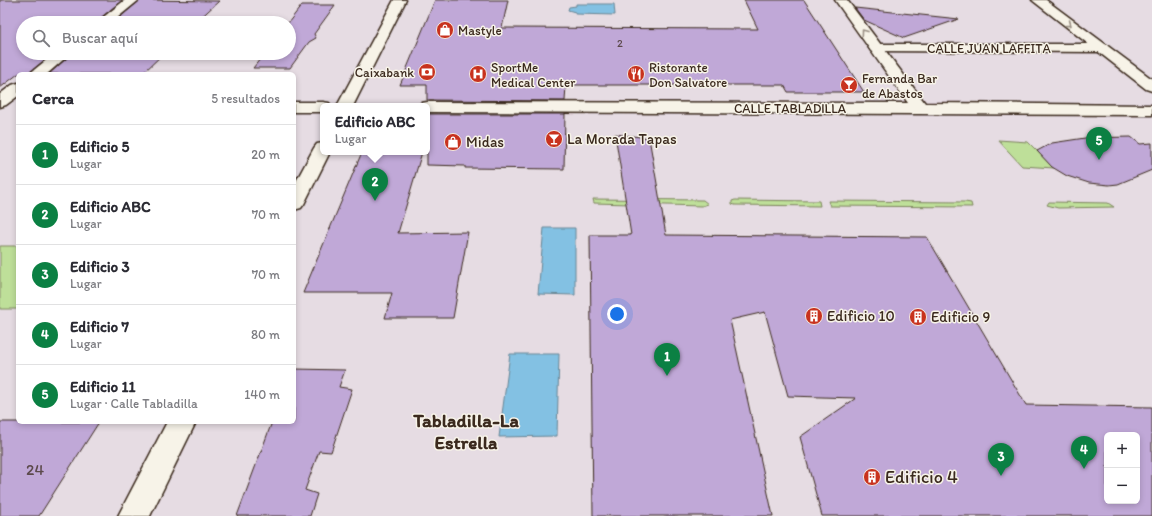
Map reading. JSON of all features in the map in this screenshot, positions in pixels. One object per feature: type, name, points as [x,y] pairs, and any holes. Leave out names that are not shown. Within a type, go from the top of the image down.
[{"type":"street","points":[[112,16],[132,0]]},
{"type":"street","points":[[347,103],[400,0]]},
{"type":"street","points":[[841,0],[920,108]]},
{"type":"street","points":[[1038,0],[1152,86]]},
{"type":"street","name":"CALLE JUAN LAFFITA","points":[[876,48],[1102,48]]},
{"type":"street","points":[[40,72],[55,60]]},
{"type":"street","points":[[0,103],[16,90]]},
{"type":"street","points":[[0,103],[16,104]]},
{"type":"street","points":[[296,107],[320,107]]},
{"type":"street","name":"CALLE TABLADILLA","points":[[430,107],[1152,110]]},
{"type":"street","points":[[296,200],[320,154]]},
{"type":"street","points":[[134,516],[181,424]]},
{"type":"green space","points":[[998,140],[1028,142],[1054,168],[1022,166]]},
{"type":"green space","points":[[593,199],[703,200],[708,204],[702,206],[594,203]]},
{"type":"green space","points":[[732,201],[819,201],[820,206],[732,204]]},
{"type":"green space","points":[[828,201],[965,202],[971,203],[972,207],[830,206]]},
{"type":"green space","points":[[1049,202],[1108,203],[1114,207],[1058,208],[1047,205]]},
{"type":"green space","points":[[0,246],[16,246],[16,309],[0,309]]},
{"type":"water","points":[[576,4],[614,4],[615,15],[575,14],[575,12],[568,10],[569,7],[576,6]]},
{"type":"water","points":[[544,228],[575,228],[575,295],[538,294]]},
{"type":"water","points":[[510,354],[559,354],[557,436],[499,437]]},
{"type":"building","points":[[0,0],[122,0],[103,16],[16,16],[16,60],[45,60],[30,72],[16,72],[16,76],[0,88]]},
{"type":"building","points":[[140,0],[219,1],[203,16],[121,16]]},
{"type":"building","points":[[435,0],[508,0],[502,28],[758,29],[744,0],[804,0],[864,92],[788,92],[784,85],[566,85],[565,101],[427,100],[427,85],[400,85]]},
{"type":"building","points":[[302,5],[335,5],[314,34],[316,38],[309,42],[296,60],[296,16],[293,16]]},
{"type":"building","points":[[855,8],[959,19],[904,38],[864,20]]},
{"type":"building","points":[[64,60],[157,60],[144,72],[51,72]]},
{"type":"building","points":[[259,60],[296,60],[290,68],[253,68]]},
{"type":"building","points":[[430,114],[565,114],[564,169],[465,168],[465,166],[427,165],[427,155],[430,155]]},
{"type":"building","points":[[615,134],[649,138],[666,235],[927,237],[1026,405],[1152,407],[1152,516],[822,516],[800,437],[856,398],[788,396],[765,312],[730,320],[773,516],[593,516],[590,235],[631,235]]},
{"type":"building","points":[[1131,137],[1140,144],[1152,143],[1152,170],[1118,184],[1109,185],[1089,183],[1067,176],[1052,167],[1037,151],[1052,143],[1085,138]]},
{"type":"building","points":[[361,155],[421,155],[398,233],[468,232],[453,318],[385,318],[392,293],[303,293]]},
{"type":"building","points":[[296,369],[345,370],[339,387],[352,389],[331,452],[319,451],[305,490],[317,494],[310,516],[237,516],[271,424],[296,424]]},
{"type":"building","points":[[0,422],[16,422],[16,424],[98,424],[39,516],[0,516]]},
{"type":"place","name":"Mastyle","points":[[445,30]]},
{"type":"place","name":"Caixabank","points":[[427,72]]},
{"type":"place","name":"SportMe Medical Center","points":[[478,74]]},
{"type":"place","name":"Ristorante Don Salvatore","points":[[636,74]]},
{"type":"place","name":"Fernanda Bar de Abastos","points":[[849,85]]},
{"type":"place","name":"La Morada Tapas","points":[[554,139]]},
{"type":"place","name":"Midas","points":[[453,142]]},
{"type":"place","name":"Edificio 11","points":[[1099,160]]},
{"type":"place","name":"Edificio ABC","points":[[375,201]]},
{"type":"place","name":"Edificio 10","points":[[814,316]]},
{"type":"place","name":"Edificio 9","points":[[918,317]]},
{"type":"place","name":"Edificio 5","points":[[667,376]]},
{"type":"place","name":"Edificio 7","points":[[1084,469]]},
{"type":"place","name":"Edificio 3","points":[[1001,476]]},
{"type":"place","name":"Edificio 4","points":[[872,477]]},
{"type":"district","name":"Tabladilla-La Estrella","points":[[466,431]]}]
